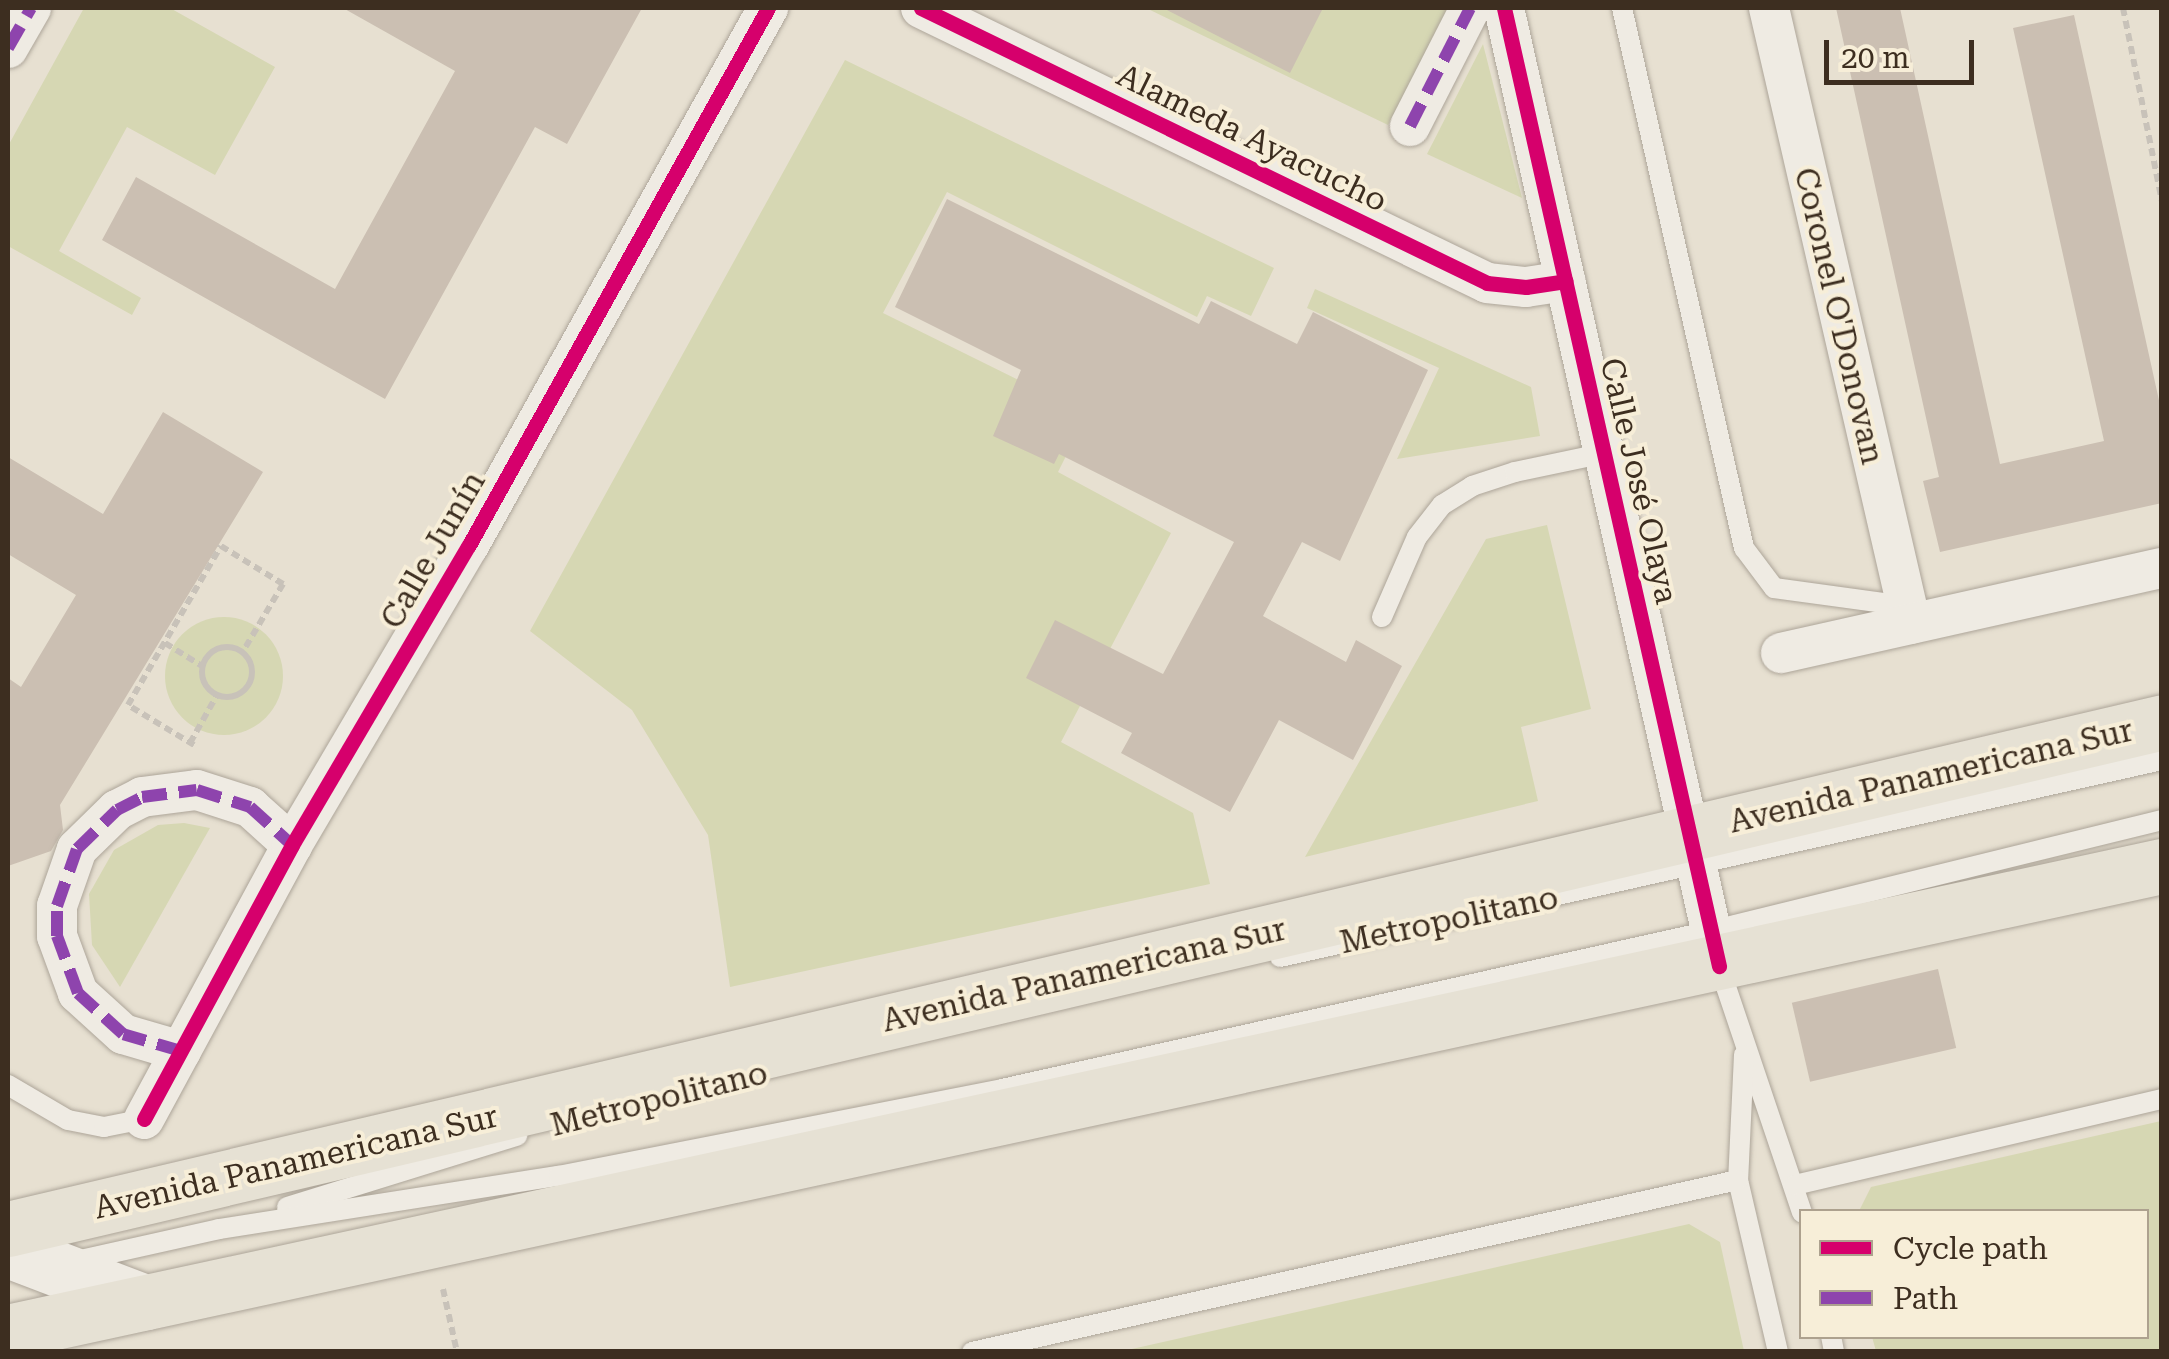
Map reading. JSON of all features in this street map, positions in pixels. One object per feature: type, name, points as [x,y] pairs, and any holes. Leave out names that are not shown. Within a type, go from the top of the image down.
[{"type":"main road","name":"Avenida Panamericana Sur","points":[[8,1229],[1693,849],[2162,722]]},
{"type":"main road","points":[[8,1332],[1714,949],[2162,866]]},
{"type":"main road","points":[[21,1265],[145,1302]]},
{"type":"street","points":[[8,48],[30,8]]},
{"type":"street","name":"Calle Junín","points":[[144,1119],[292,844],[469,545],[768,8]]},
{"type":"street","name":"Alameda Ayacucho","points":[[922,8],[1487,283],[1526,287],[1566,281]]},
{"type":"street","points":[[1410,126],[1470,8]]},
{"type":"street","name":"Calle José Olaya","points":[[1504,8],[1714,949]]},
{"type":"street","name":"Coronel O'Donovan","points":[[1770,8],[1908,615]]},
{"type":"street","points":[[1781,654],[1908,615],[2162,568]]},
{"type":"street","points":[[181,1051],[123,1034],[78,993],[58,936],[57,906],[76,849],[117,810],[170,791],[225,796],[250,807],[292,844]]},
{"type":"lane","points":[[1622,8],[1744,548],[1774,588],[1908,615]]},
{"type":"lane","points":[[1382,617],[1417,537],[1442,505],[1472,486],[1605,453]]},
{"type":"lane","name":"Metropolitano","points":[[1263,961],[1693,849],[2162,760]]},
{"type":"lane","name":"Metropolitano","points":[[21,1265],[218,1229],[559,1176],[1714,949],[2162,820]]},
{"type":"lane","points":[[1714,949],[1744,1054],[1801,1209]]},
{"type":"lane","name":"Metropolitano","points":[[218,1229],[619,1104],[1009,1018]]},
{"type":"lane","points":[[1744,1054],[1738,1180],[1778,1352]]},
{"type":"lane","points":[[8,1085],[68,1120],[104,1127],[144,1119]]},
{"type":"lane","points":[[1795,1186],[2162,1099]]},
{"type":"lane","points":[[972,1352],[1738,1180]]},
{"type":"path","points":[[2122,8],[2162,201]]},
{"type":"path","points":[[225,796],[239,773],[128,705],[221,546],[283,584],[242,653]]},
{"type":"path","points":[[164,643],[202,666]]},
{"type":"path","points":[[220,648],[242,653],[251,666],[244,690],[217,695],[203,679],[202,666],[220,648]]},
{"type":"path","points":[[190,743],[217,695]]},
{"type":"path","points":[[447,1306],[457,1352]]},
{"type":"green space","points":[[84,8],[170,8],[275,67],[215,175],[127,127],[59,251],[141,298],[132,315],[8,246],[8,146]]},
{"type":"green space","points":[[1146,8],[1449,8],[1388,125]]},
{"type":"green space","points":[[1483,44],[1522,198],[1427,154]]},
{"type":"green space","points":[[845,60],[1274,268],[1251,316],[1207,296],[1197,317],[947,192],[883,313],[1087,414],[1058,472],[1171,533],[1061,742],[1193,813],[1210,884],[730,987],[708,835],[632,710],[530,631]]},
{"type":"green space","points":[[1315,289],[1531,387],[1540,436],[1397,459],[1439,368],[1307,308]]},
{"type":"green space","points":[[1547,525],[1591,709],[1521,727],[1538,801],[1305,857],[1486,539]]},
{"type":"green space","points":[[224,617],[247,621],[266,634],[279,653],[283,676],[279,699],[266,718],[247,731],[224,735],[201,731],[182,718],[169,699],[165,676],[169,653],[182,634],[201,621]]},
{"type":"green space","points":[[184,823],[210,828],[120,987],[92,945],[89,894],[114,850],[158,825]]},
{"type":"green space","points":[[2161,1121],[2161,1351],[1876,1351],[1873,1339],[2149,1339],[2149,1209],[1860,1209],[1871,1187]]},
{"type":"green space","points":[[1689,1224],[1720,1242],[1744,1351],[1123,1351]]},
{"type":"building","points":[[343,8],[642,8],[567,144],[535,127],[385,399],[102,240],[136,177],[335,289],[455,71]]},
{"type":"building","points":[[1163,8],[1323,8],[1290,73]]},
{"type":"building","points":[[1836,8],[1900,8],[2000,464],[2104,441],[2013,28],[2074,15],[2162,414],[2162,503],[1940,552],[1923,481],[1939,477]]},
{"type":"building","points":[[947,199],[1199,324],[1211,301],[1297,344],[1313,312],[1428,370],[1340,561],[1302,542],[1263,616],[1346,662],[1356,640],[1402,666],[1353,760],[1279,720],[1230,812],[1121,753],[1132,733],[1026,678],[1055,620],[1163,674],[1234,542],[1059,454],[1054,464],[993,436],[1021,370],[895,307]]},
{"type":"building","points":[[163,412],[263,472],[60,805],[63,830],[51,851],[8,866],[8,678],[21,687],[76,595],[8,554],[8,457],[103,514]]},
{"type":"building","points":[[1938,969],[1956,1048],[1810,1082],[1792,1003]]},
{"type":"marked path","points":[[8,48],[31,8]]},
{"type":"marked path","points":[[1410,126],[1470,8]]},
{"type":"marked path","points":[[181,1051],[123,1034],[78,993],[57,936],[57,906],[77,849],[117,810],[142,797],[197,790],[250,807],[292,845]]},
{"type":"cycle path","points":[[144,1119],[292,845],[469,545],[768,8]]},
{"type":"cycle path","points":[[921,8],[1487,283],[1526,287],[1566,281]]},
{"type":"cycle path","points":[[1504,8],[1719,966]]}]
